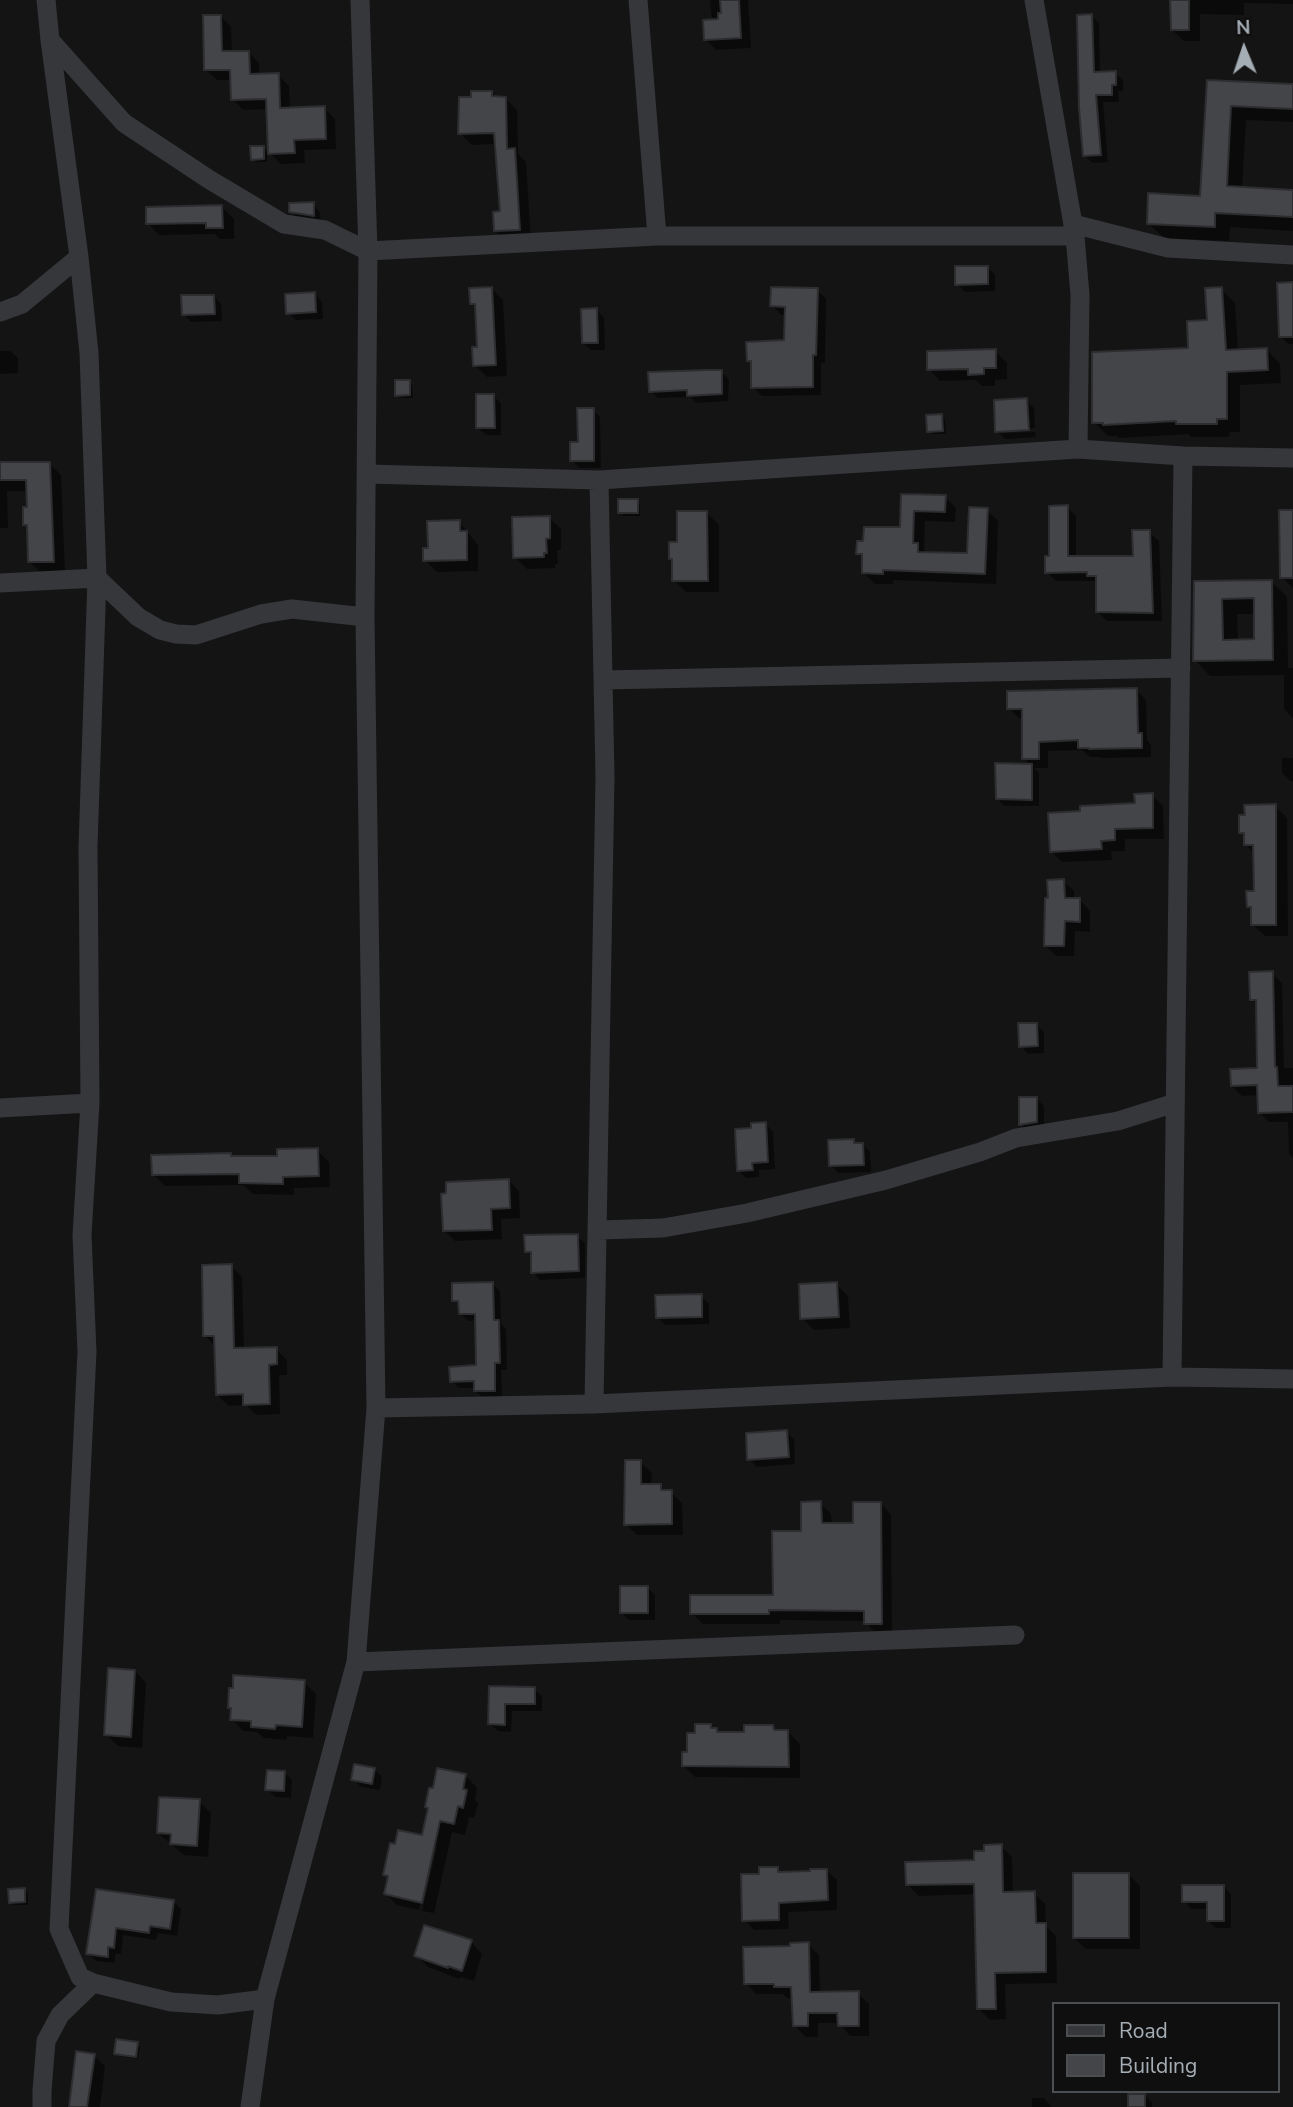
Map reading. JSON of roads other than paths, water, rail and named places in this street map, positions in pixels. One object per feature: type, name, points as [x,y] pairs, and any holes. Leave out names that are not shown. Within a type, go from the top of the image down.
[{"type":"street","points":[[47,0],[89,353],[97,578],[88,847],[90,1103],[82,1235],[87,1352],[58,1929],[80,1977],[93,1983],[171,2002],[218,2005],[265,1999]]},
{"type":"street","points":[[250,2107],[265,1999],[356,1662],[376,1408],[365,617],[368,251],[360,0]]},
{"type":"street","points":[[638,0],[657,236]]},
{"type":"street","points":[[1034,0],[1074,230],[1080,295],[1078,449]]},
{"type":"street","points":[[50,40],[124,123],[284,225],[325,230],[368,251],[657,236],[1074,230],[1168,248],[1293,255]]},
{"type":"street","points":[[0,312],[22,304],[79,257]]},
{"type":"street","points":[[367,474],[599,480],[1078,449],[1183,456],[1293,458]]},
{"type":"street","points":[[1172,1377],[1183,456]]},
{"type":"street","points":[[594,1404],[605,777],[599,480]]},
{"type":"street","points":[[0,583],[97,578],[138,617],[160,630],[176,634],[197,635],[261,614],[292,609],[365,617]]},
{"type":"street","points":[[603,680],[1181,668]]},
{"type":"street","points":[[0,1108],[90,1103]]},
{"type":"street","points":[[598,1230],[663,1228],[747,1213],[886,1180],[981,1152],[1016,1138],[1118,1121],[1175,1103]]},
{"type":"street","points":[[376,1408],[594,1404],[1172,1377],[1293,1379]]},
{"type":"street","points":[[356,1662],[1015,1635]]},
{"type":"street","points":[[42,2107],[46,2041],[60,2015],[93,1983]]}]
